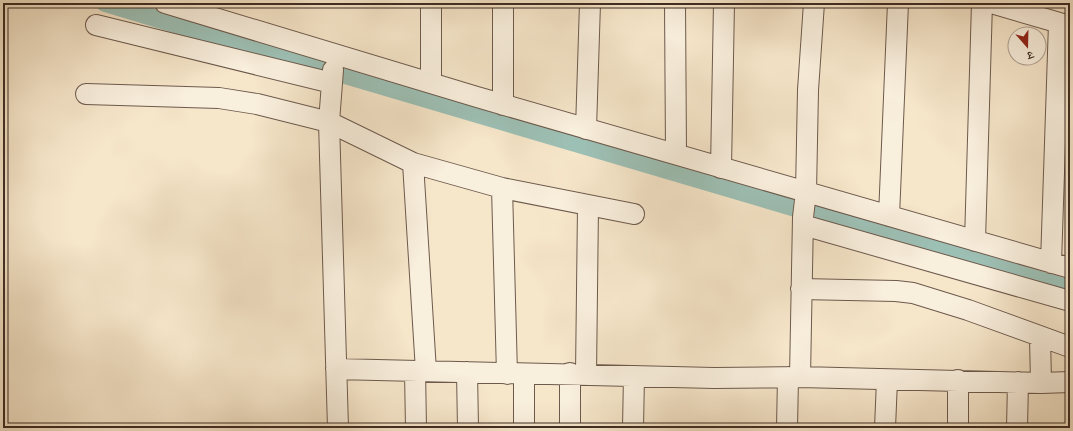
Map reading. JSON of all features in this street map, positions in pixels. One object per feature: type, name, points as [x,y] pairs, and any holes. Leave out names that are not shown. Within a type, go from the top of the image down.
[{"type":"street","points":[[165,3],[721,168],[805,208],[1070,301]]},
{"type":"street","points":[[431,3],[431,83]]},
{"type":"street","points":[[503,3],[503,104]]},
{"type":"street","points":[[586,128],[590,3]]},
{"type":"street","points":[[676,3],[676,154]]},
{"type":"street","points":[[721,168],[724,3]]},
{"type":"street","points":[[787,428],[794,377],[801,289],[808,90],[814,3]]},
{"type":"street","points":[[889,216],[898,3]]},
{"type":"street","points":[[975,241],[982,3]]},
{"type":"street","points":[[991,3],[1065,24],[1063,102],[1051,263]]},
{"type":"street","points":[[96,25],[332,83]]},
{"type":"street","points":[[334,54],[329,122],[338,428]]},
{"type":"street","points":[[86,94],[219,98],[257,104],[329,122],[413,163],[502,188],[634,214]]},
{"type":"street","points":[[413,163],[420,371],[416,428]]},
{"type":"street","points":[[502,188],[516,374],[524,428]]},
{"type":"street","points":[[570,428],[578,374],[588,206]]},
{"type":"street","points":[[805,208],[889,216],[1070,268]]},
{"type":"street","points":[[801,289],[896,291],[913,293],[968,310],[1070,348]]},
{"type":"street","points":[[1040,337],[1041,383]]},
{"type":"street","points":[[336,369],[516,374],[794,377],[1041,383],[1070,382]]},
{"type":"street","points":[[467,372],[468,428]]},
{"type":"street","points":[[633,428],[634,376]]},
{"type":"street","points":[[885,428],[888,380]]},
{"type":"street","points":[[958,380],[958,428]]},
{"type":"street","points":[[1017,428],[1018,382]]},
{"type":"waterway","points":[[105,3],[1070,289]]}]
